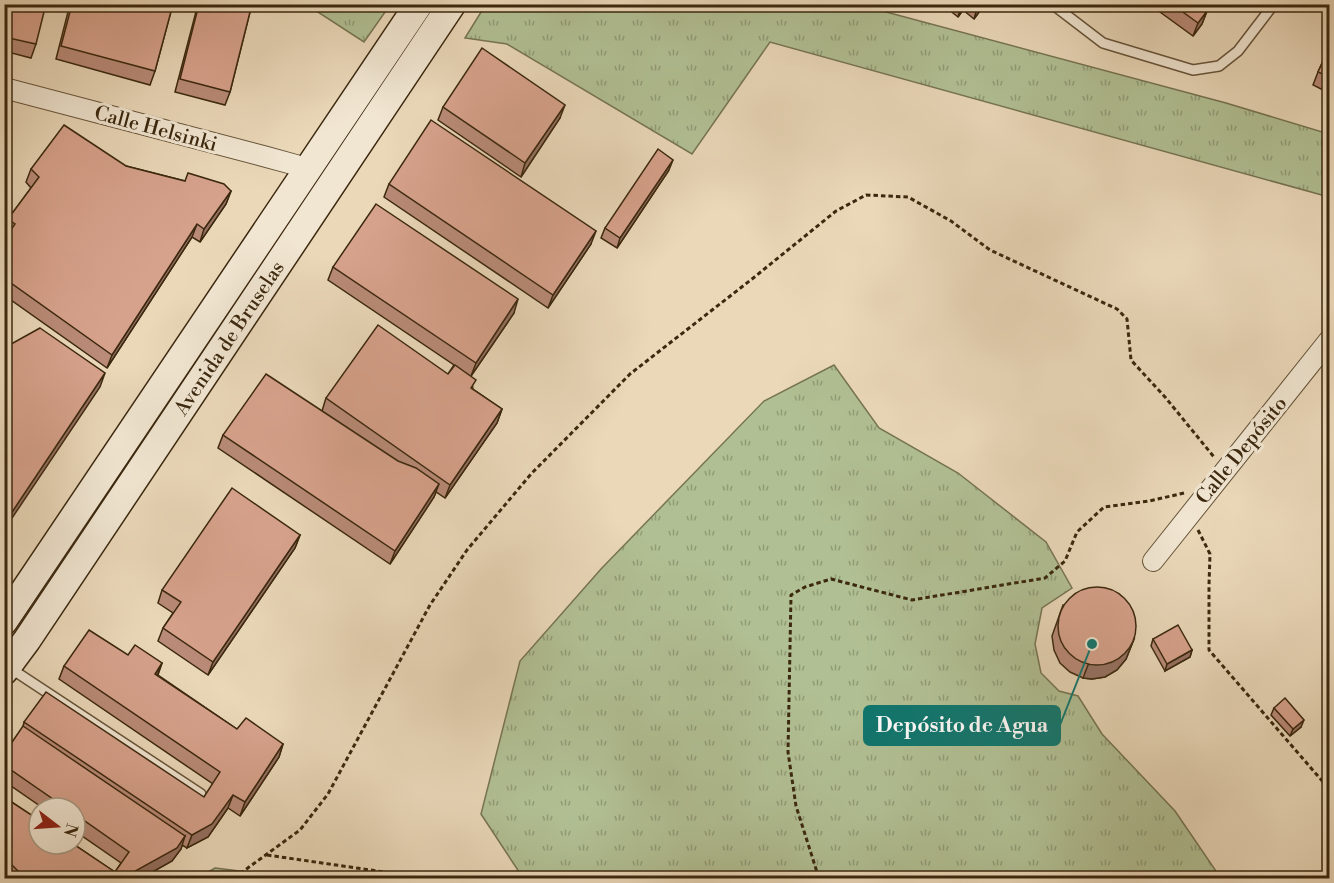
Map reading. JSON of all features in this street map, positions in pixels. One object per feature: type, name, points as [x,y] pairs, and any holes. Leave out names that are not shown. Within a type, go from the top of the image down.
[{"type":"main road","name":"Avenida de Bruselas","points":[[4,621],[419,4]]},
{"type":"main road","name":"Avenida de Bruselas","points":[[6,668],[27,640],[452,4]]},
{"type":"main road","points":[[307,170],[331,184]]},
{"type":"street","name":"Calle Helsinki","points":[[4,88],[263,156],[307,170]]},
{"type":"street","name":"Calle Depósito","points":[[1153,561],[1329,339]]},
{"type":"lane","points":[[1052,4],[1103,43],[1193,70],[1219,66],[1238,51],[1274,4]]},
{"type":"lane","points":[[6,668],[201,794]]},
{"type":"path","points":[[234,879],[300,830],[328,794],[430,605],[466,550],[531,474],[630,374],[836,211],[866,195],[908,197],[951,221],[990,250],[1117,309],[1127,319],[1131,360],[1165,397],[1225,470]]},
{"type":"path","points":[[818,879],[796,806],[788,752],[791,595],[805,587],[831,579],[912,600],[1045,578],[1065,561],[1077,532],[1104,507],[1149,501],[1213,487]]},
{"type":"path","points":[[1190,514],[1210,554],[1209,650],[1329,790]]},
{"type":"path","points":[[266,855],[392,873],[410,879]]},
{"type":"green space","points":[[390,4],[364,42],[307,5]]},
{"type":"green space","points":[[486,4],[860,5],[1226,103],[1329,134],[1329,197],[770,42],[692,154],[507,44],[465,38]]},
{"type":"green space","points":[[834,365],[879,428],[958,473],[1046,542],[1072,588],[1042,608],[1035,644],[1041,673],[1059,691],[1078,696],[1102,734],[1175,811],[1219,878],[523,878],[481,814],[520,661],[601,569],[764,401]]},
{"type":"green space","points":[[215,868],[299,878],[197,878]]},
{"type":"building","points":[[4,4],[46,4],[36,44],[4,37]]},
{"type":"building","points":[[72,4],[173,4],[155,71],[61,46]]},
{"type":"building","points":[[199,4],[252,4],[230,92],[180,79]]},
{"type":"building","points":[[953,4],[965,4],[960,10]]},
{"type":"building","points":[[967,4],[982,4],[976,12]]},
{"type":"building","points":[[1172,4],[1200,4],[1207,11],[1198,23]]},
{"type":"building","points":[[482,48],[565,105],[525,163],[443,107]]},
{"type":"building","points":[[1329,48],[1329,77],[1318,72]]},
{"type":"building","points":[[431,120],[596,231],[553,295],[389,184]]},
{"type":"building","points":[[64,125],[126,166],[185,181],[188,173],[224,184],[231,191],[204,229],[197,224],[112,355],[4,278],[4,240],[15,224],[8,219],[39,177],[31,169]]},
{"type":"building","points":[[658,149],[673,160],[620,238],[605,228]]},
{"type":"building","points":[[376,204],[518,299],[476,363],[333,267]]},
{"type":"building","points":[[378,325],[448,374],[455,365],[476,380],[471,388],[502,409],[450,485],[326,398]]},
{"type":"building","points":[[40,328],[105,373],[4,524],[4,348]]},
{"type":"building","points":[[266,374],[398,461],[416,468],[439,484],[395,551],[223,435]]},
{"type":"building","points":[[232,488],[300,535],[213,662],[163,628],[181,602],[162,590]]},
{"type":"building","points":[[1089,587],[1105,587],[1119,593],[1130,604],[1136,618],[1136,634],[1130,648],[1119,659],[1105,665],[1089,665],[1075,659],[1064,648],[1058,634],[1058,618],[1064,604],[1075,593]]},
{"type":"building","points":[[1178,625],[1192,650],[1167,664],[1153,639]]},
{"type":"building","points":[[89,630],[128,655],[135,645],[162,663],[155,674],[237,729],[246,718],[283,744],[245,802],[233,795],[212,824],[192,835],[24,722],[46,692],[204,797],[220,772],[64,666]]},
{"type":"building","points":[[1285,698],[1304,720],[1293,729],[1274,708]]},
{"type":"building","points":[[23,726],[185,836],[177,848],[121,879],[26,879],[4,857],[4,797],[27,812],[27,856],[87,856],[87,853],[115,872],[129,852],[87,822],[87,796],[49,796],[4,765],[4,754]]},
{"type":"place","name":"Depósito de Agua","points":[[1092,644]]}]
